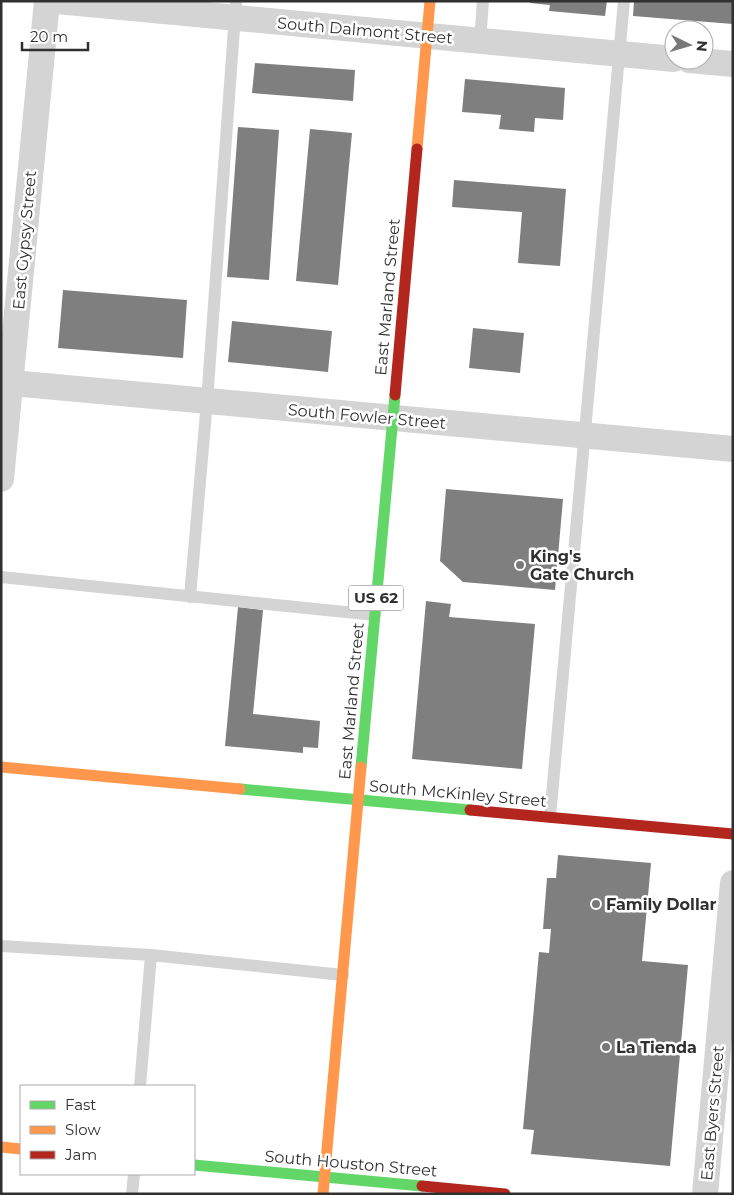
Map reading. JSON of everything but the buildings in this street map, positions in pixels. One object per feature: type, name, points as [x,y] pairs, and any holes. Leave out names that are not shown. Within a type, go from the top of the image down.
[{"type":"main road","name":"East Marland Street","points":[[323,1194],[430,1]]},
{"type":"main road","name":"South McKinley Street","points":[[1,767],[733,834]]},
{"type":"main road","points":[[1,1147],[20,1149]]},
{"type":"main road","name":"South Houston Street","points":[[195,1165],[505,1194]]},
{"type":"street","name":"East Gypsy Street","points":[[1,479],[6,383],[47,1]]},
{"type":"street","name":"South Dalmont Street","points":[[57,1],[235,10],[427,36],[664,58]]},
{"type":"street","points":[[714,62],[733,64]]},
{"type":"street","name":"South Fowler Street","points":[[6,383],[733,449]]},
{"type":"street","name":"East Byers Street","points":[[705,1194],[733,883]]},
{"type":"lane","points":[[480,41],[483,1]]},
{"type":"lane","points":[[550,818],[624,1]]},
{"type":"lane","points":[[190,597],[207,401],[235,10]]},
{"type":"lane","points":[[1,578],[375,615]]},
{"type":"lane","points":[[1,946],[150,954],[343,975]]},
{"type":"lane","points":[[140,1085],[150,954]]},
{"type":"lane","points":[[132,1194],[134,1175]]},
{"type":"traffic: fast","points":[[361,767],[395,395]]},
{"type":"traffic: fast","points":[[240,789],[470,810]]},
{"type":"traffic: fast","points":[[195,1165],[422,1186]]},
{"type":"traffic: slow","points":[[417,149],[430,1]]},
{"type":"traffic: slow","points":[[1,767],[240,789]]},
{"type":"traffic: slow","points":[[323,1194],[361,767]]},
{"type":"traffic: slow","points":[[1,1147],[20,1149]]},
{"type":"traffic: jam","points":[[395,395],[417,149]]},
{"type":"traffic: jam","points":[[470,810],[733,834]]},
{"type":"traffic: jam","points":[[422,1186],[505,1194]]},
{"type":"place","name":"King's Gate Church","points":[[520,565]]},
{"type":"place","name":"Family Dollar","points":[[596,904]]},
{"type":"place","name":"La Tienda","points":[[606,1047]]}]
